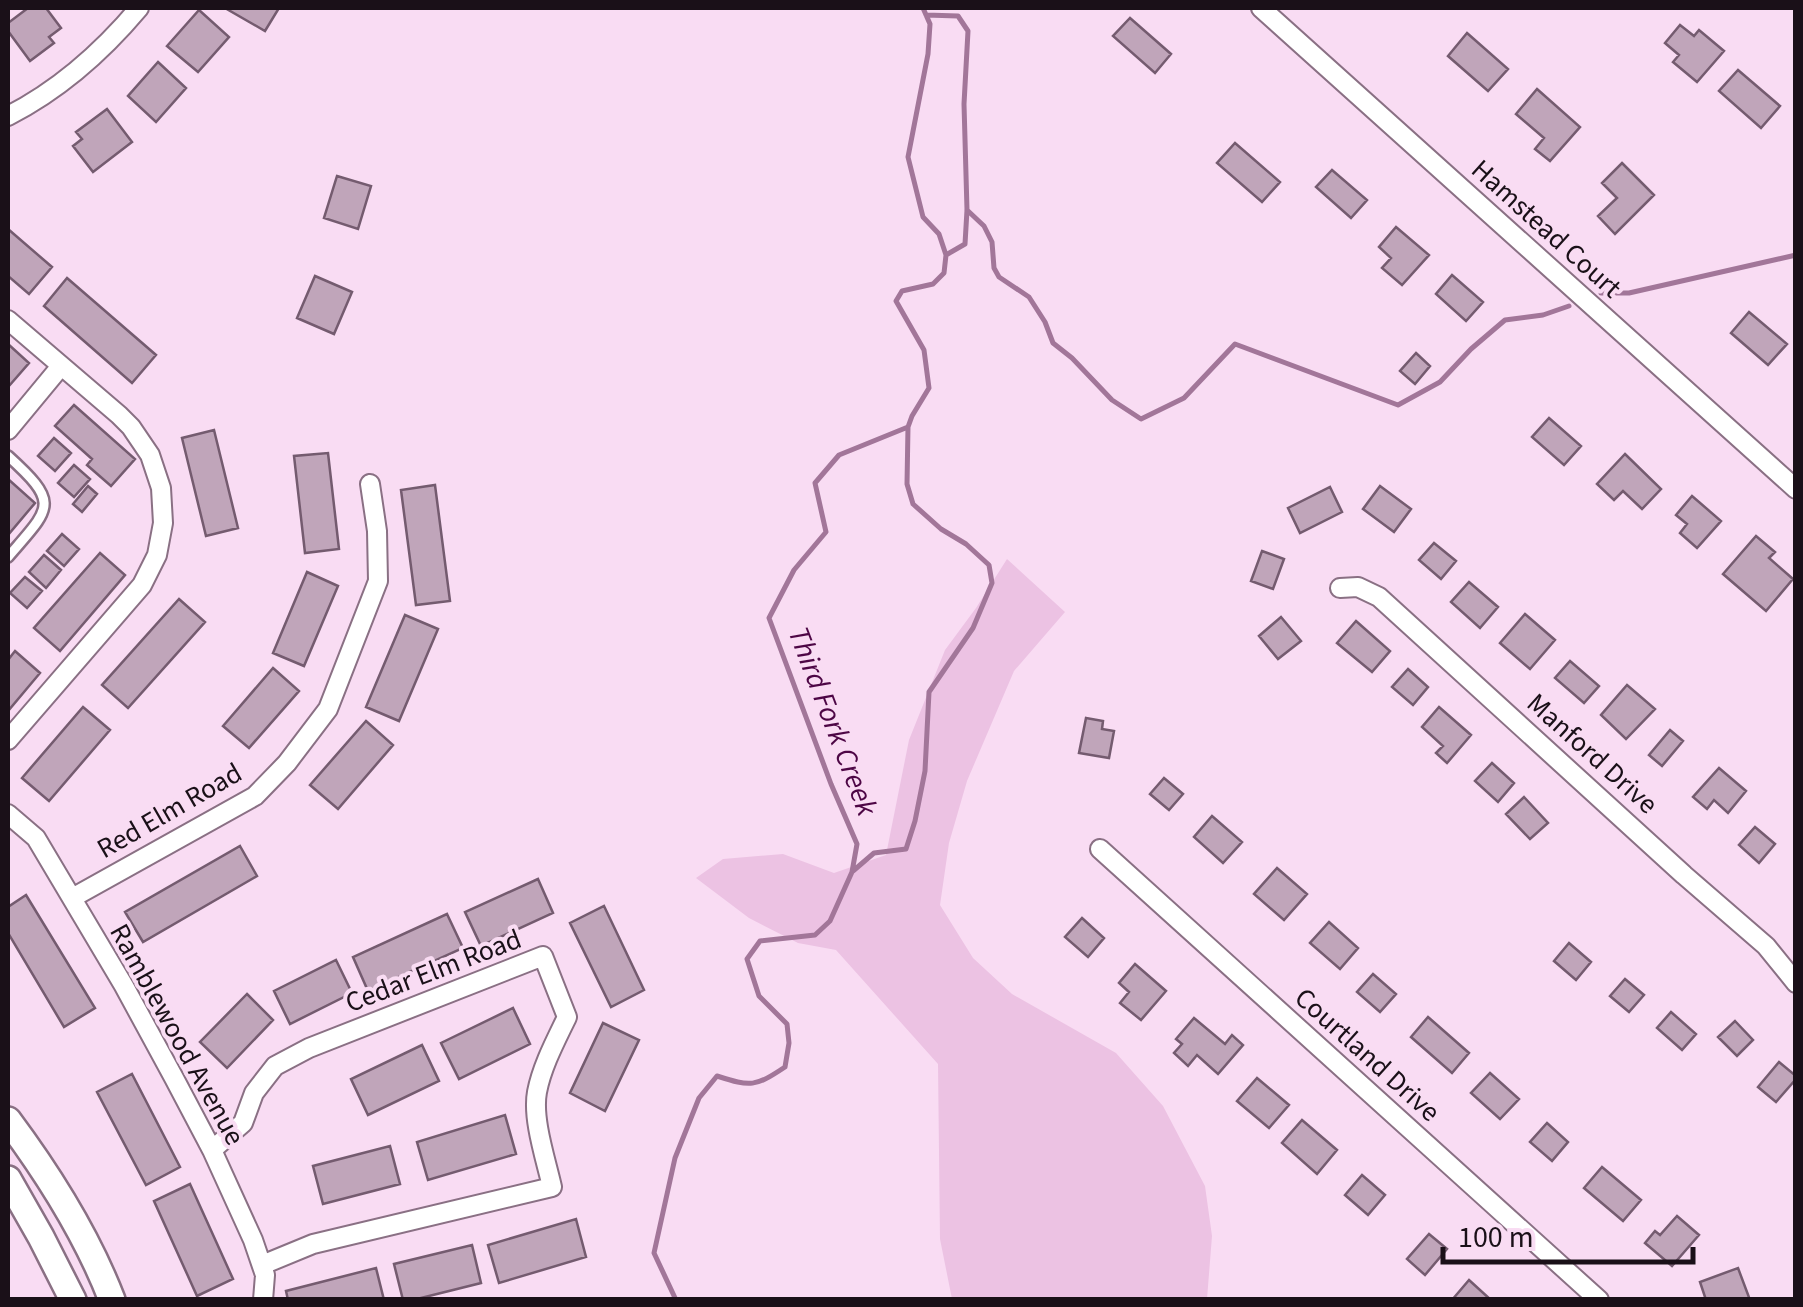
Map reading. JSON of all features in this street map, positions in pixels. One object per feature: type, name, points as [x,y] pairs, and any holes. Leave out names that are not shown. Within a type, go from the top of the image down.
[{"type":"street","points":[[9,111],[66,80],[139,8]]},
{"type":"street","name":"Hamstead Court","points":[[1262,8],[1796,490]]},
{"type":"street","points":[[8,320],[119,415],[142,442],[161,488],[163,523],[157,555],[142,585],[8,740]]},
{"type":"street","points":[[8,430],[61,366]]},
{"type":"street","name":"Red Elm Road","points":[[72,898],[255,796],[287,763],[328,709],[378,581],[377,531],[370,484]]},
{"type":"street","name":"Manford Drive","points":[[1340,588],[1358,587],[1379,597],[1766,946],[1796,982]]},
{"type":"street","name":"Ramblewood Avenue","points":[[8,814],[36,838],[124,986],[212,1150],[262,1265],[263,1300]]},
{"type":"street","name":"Courtland Drive","points":[[1100,849],[1599,1300]]},
{"type":"street","name":"Cedar Elm Road","points":[[212,1150],[244,1123],[254,1094],[275,1066],[310,1048],[542,956],[567,1017],[537,1094],[539,1128],[552,1187],[313,1244],[262,1265]]},
{"type":"street","points":[[8,1120],[78,1228],[112,1300]]},
{"type":"street","points":[[8,1179],[73,1300]]},
{"type":"lane","points":[[8,456],[34,480],[44,501],[37,523],[8,557]]},
{"type":"shaded area","points":[[1007,559],[1065,612],[1014,671],[967,781],[949,843],[940,905],[973,958],[1012,994],[1116,1053],[1163,1106],[1205,1186],[1212,1236],[1207,1299],[952,1299],[940,1239],[938,1064],[836,950],[798,943],[749,918],[696,878],[723,859],[783,854],[834,873],[886,855],[909,740],[945,650]]},
{"type":"building","points":[[28,8],[46,8],[61,28],[49,37],[54,43],[30,61],[8,31],[8,23]]},
{"type":"building","points":[[225,8],[279,8],[265,31]]},
{"type":"building","points":[[199,10],[229,37],[198,72],[167,46]]},
{"type":"building","points":[[1130,18],[1171,54],[1155,73],[1113,36]]},
{"type":"building","points":[[1680,25],[1694,36],[1699,30],[1724,51],[1697,82],[1673,62],[1679,55],[1665,43]]},
{"type":"building","points":[[1467,33],[1508,69],[1488,91],[1448,56]]},
{"type":"building","points":[[158,62],[186,88],[156,122],[128,96]]},
{"type":"building","points":[[1738,70],[1780,106],[1761,128],[1719,91]]},
{"type":"building","points":[[1537,89],[1580,127],[1550,161],[1535,149],[1544,138],[1516,114]]},
{"type":"building","points":[[107,109],[132,142],[93,172],[73,146],[82,139],[76,132]]},
{"type":"building","points":[[1235,143],[1280,182],[1262,202],[1217,163]]},
{"type":"building","points":[[1622,163],[1654,195],[1615,234],[1598,216],[1617,198],[1602,183]]},
{"type":"building","points":[[1332,170],[1367,200],[1351,218],[1316,187]]},
{"type":"building","points":[[337,176],[371,186],[358,229],[324,218]]},
{"type":"building","points":[[1396,227],[1429,255],[1402,285],[1382,268],[1391,258],[1379,247]]},
{"type":"building","points":[[8,229],[52,267],[29,294],[8,276]]},
{"type":"building","points":[[1452,275],[1483,302],[1466,321],[1436,294]]},
{"type":"building","points":[[315,276],[352,292],[334,334],[297,318]]},
{"type":"building","points":[[67,278],[156,355],[132,383],[44,306]]},
{"type":"building","points":[[1749,312],[1787,344],[1768,365],[1731,333]]},
{"type":"building","points":[[8,344],[29,363],[9,386],[8,385]]},
{"type":"building","points":[[1416,353],[1430,366],[1415,384],[1400,371]]},
{"type":"building","points":[[74,405],[135,459],[111,486],[87,465],[92,459],[55,426]]},
{"type":"building","points":[[1549,418],[1581,446],[1564,465],[1532,437]]},
{"type":"building","points":[[214,430],[238,528],[206,536],[182,438]]},
{"type":"building","points":[[54,438],[71,453],[55,471],[38,456]]},
{"type":"building","points":[[328,453],[339,549],[305,553],[294,456]]},
{"type":"building","points":[[1625,454],[1661,489],[1642,509],[1623,491],[1614,500],[1597,484]]},
{"type":"building","points":[[74,465],[90,479],[74,497],[58,483]]},
{"type":"building","points":[[8,479],[35,503],[8,535]]},
{"type":"building","points":[[435,485],[450,601],[416,605],[401,490]]},
{"type":"building","points":[[88,486],[97,494],[82,512],[73,504]]},
{"type":"building","points":[[1380,486],[1411,509],[1394,532],[1363,509]]},
{"type":"building","points":[[1330,487],[1342,512],[1300,533],[1288,508]]},
{"type":"building","points":[[1692,496],[1721,521],[1697,548],[1680,533],[1687,524],[1676,515]]},
{"type":"building","points":[[62,534],[79,549],[64,566],[47,551]]},
{"type":"building","points":[[1756,536],[1775,552],[1769,558],[1793,579],[1766,611],[1723,574]]},
{"type":"building","points":[[1434,543],[1456,561],[1441,579],[1419,560]]},
{"type":"building","points":[[1262,551],[1284,559],[1273,589],[1251,581]]},
{"type":"building","points":[[100,553],[125,575],[60,651],[34,628]]},
{"type":"building","points":[[44,555],[61,570],[46,588],[29,572]]},
{"type":"building","points":[[307,572],[338,586],[304,666],[273,653]]},
{"type":"building","points":[[25,577],[42,591],[27,608],[10,593]]},
{"type":"building","points":[[1469,582],[1498,607],[1480,628],[1451,602]]},
{"type":"building","points":[[179,599],[205,622],[128,708],[102,685]]},
{"type":"building","points":[[1525,614],[1555,640],[1530,669],[1500,643]]},
{"type":"building","points":[[405,615],[438,629],[399,721],[366,707]]},
{"type":"building","points":[[1281,617],[1301,641],[1278,659],[1259,636]]},
{"type":"building","points":[[1356,621],[1390,651],[1372,672],[1337,643]]},
{"type":"building","points":[[15,651],[40,673],[8,711],[8,660]]},
{"type":"building","points":[[1570,661],[1599,686],[1584,703],[1555,678]]},
{"type":"building","points":[[273,668],[299,691],[249,748],[223,726]]},
{"type":"building","points":[[1408,669],[1428,687],[1413,705],[1392,687]]},
{"type":"building","points":[[1627,685],[1655,709],[1626,739],[1601,715]]},
{"type":"building","points":[[83,707],[110,730],[49,801],[22,778]]},
{"type":"building","points":[[1439,707],[1471,735],[1447,763],[1436,753],[1443,746],[1422,727]]},
{"type":"building","points":[[1086,718],[1103,721],[1102,729],[1114,731],[1109,758],[1079,753]]},
{"type":"building","points":[[366,721],[393,745],[338,809],[310,785]]},
{"type":"building","points":[[1670,730],[1683,741],[1662,766],[1649,755]]},
{"type":"building","points":[[1492,763],[1514,783],[1498,802],[1475,781]]},
{"type":"building","points":[[1719,768],[1746,791],[1728,813],[1714,800],[1707,809],[1693,797]]},
{"type":"building","points":[[1164,778],[1183,794],[1169,810],[1150,794]]},
{"type":"building","points":[[1524,797],[1548,823],[1530,839],[1506,814]]},
{"type":"building","points":[[1212,816],[1242,842],[1223,863],[1194,837]]},
{"type":"building","points":[[1755,827],[1775,844],[1759,863],[1739,845]]},
{"type":"building","points":[[240,846],[257,876],[143,942],[125,912]]},
{"type":"building","points":[[1277,868],[1307,894],[1284,920],[1254,894]]},
{"type":"building","points":[[538,879],[553,913],[481,946],[465,912]]},
{"type":"building","points":[[26,895],[95,1008],[64,1027],[8,933],[8,907]]},
{"type":"building","points":[[604,906],[644,990],[611,1007],[570,923]]},
{"type":"building","points":[[447,914],[463,948],[368,991],[353,957]]},
{"type":"building","points":[[1082,918],[1104,938],[1088,957],[1065,937]]},
{"type":"building","points":[[1329,922],[1358,948],[1340,969],[1310,943]]},
{"type":"building","points":[[1569,943],[1591,962],[1576,980],[1554,961]]},
{"type":"building","points":[[336,960],[352,993],[290,1024],[274,991]]},
{"type":"building","points":[[1135,964],[1166,991],[1141,1020],[1120,1003],[1129,992],[1119,983]]},
{"type":"building","points":[[1373,974],[1396,994],[1380,1012],[1357,992]]},
{"type":"building","points":[[1625,979],[1644,995],[1629,1012],[1610,996]]},
{"type":"building","points":[[247,994],[273,1020],[227,1068],[200,1042]]},
{"type":"building","points":[[513,1008],[530,1044],[459,1079],[441,1043]]},
{"type":"building","points":[[1671,1012],[1696,1034],[1682,1050],[1657,1028]]},
{"type":"building","points":[[1428,1017],[1469,1053],[1452,1073],[1411,1037]]},
{"type":"building","points":[[1194,1018],[1225,1044],[1232,1035],[1243,1045],[1218,1074],[1197,1055],[1188,1066],[1174,1053],[1182,1044],[1176,1039]]},
{"type":"building","points":[[1735,1021],[1753,1040],[1737,1056],[1718,1037]]},
{"type":"building","points":[[603,1023],[639,1040],[605,1111],[570,1093]]},
{"type":"building","points":[[422,1045],[439,1081],[368,1115],[351,1079]]},
{"type":"building","points":[[1779,1062],[1796,1079],[1776,1102],[1758,1087]]},
{"type":"building","points":[[1490,1073],[1519,1099],[1500,1119],[1471,1093]]},
{"type":"building","points":[[132,1074],[180,1167],[146,1185],[97,1092]]},
{"type":"building","points":[[1257,1078],[1289,1105],[1269,1128],[1237,1101]]},
{"type":"building","points":[[505,1115],[516,1154],[428,1180],[417,1142]]},
{"type":"building","points":[[1302,1120],[1337,1150],[1317,1174],[1282,1143]]},
{"type":"building","points":[[1547,1123],[1568,1142],[1552,1161],[1530,1142]]},
{"type":"building","points":[[390,1146],[400,1184],[323,1204],[313,1166]]},
{"type":"building","points":[[1602,1167],[1641,1200],[1623,1221],[1584,1188]]},
{"type":"building","points":[[1362,1175],[1385,1195],[1368,1215],[1345,1195]]},
{"type":"building","points":[[190,1184],[233,1279],[197,1296],[154,1201]]},
{"type":"building","points":[[1677,1216],[1699,1235],[1672,1266],[1645,1243],[1655,1231],[1660,1235]]},
{"type":"building","points":[[576,1219],[586,1257],[499,1283],[488,1245]]},
{"type":"building","points":[[1429,1234],[1447,1249],[1425,1275],[1407,1259]]},
{"type":"building","points":[[472,1245],[481,1283],[403,1300],[394,1264]]},
{"type":"building","points":[[376,1268],[384,1300],[288,1300],[286,1291]]},
{"type":"building","points":[[1738,1268],[1750,1300],[1706,1300],[1700,1282]]},
{"type":"building","points":[[1469,1280],[1491,1300],[1452,1300]]},
{"type":"waterway","points":[[853,871],[874,853],[906,849],[925,771],[929,692],[973,628],[992,583],[989,565],[913,504],[907,484],[908,427],[929,388],[924,350],[896,301],[902,291],[933,284],[944,273],[946,255],[939,234],[923,217],[908,157],[928,54],[930,24],[923,8]]},
{"type":"waterway","points":[[926,15],[958,16],[968,31],[965,244],[946,255]]},
{"type":"waterway","points":[[967,210],[984,226],[992,242],[994,268],[999,277],[1029,297],[1053,343],[1112,400],[1141,419],[1184,398],[1235,344],[1398,405],[1440,382],[1505,320],[1543,315],[1569,306]]},
{"type":"waterway","points":[[1601,293],[1629,293],[1796,255]]},
{"type":"waterway","name":"Third Fork Creek","points":[[676,1300],[654,1253],[675,1158],[699,1098],[717,1076],[752,1083],[785,1067],[787,1024],[759,996],[747,959],[760,941],[815,935],[830,921],[852,872],[857,844],[769,618],[794,570],[826,532],[815,483],[839,455],[908,427]]}]
